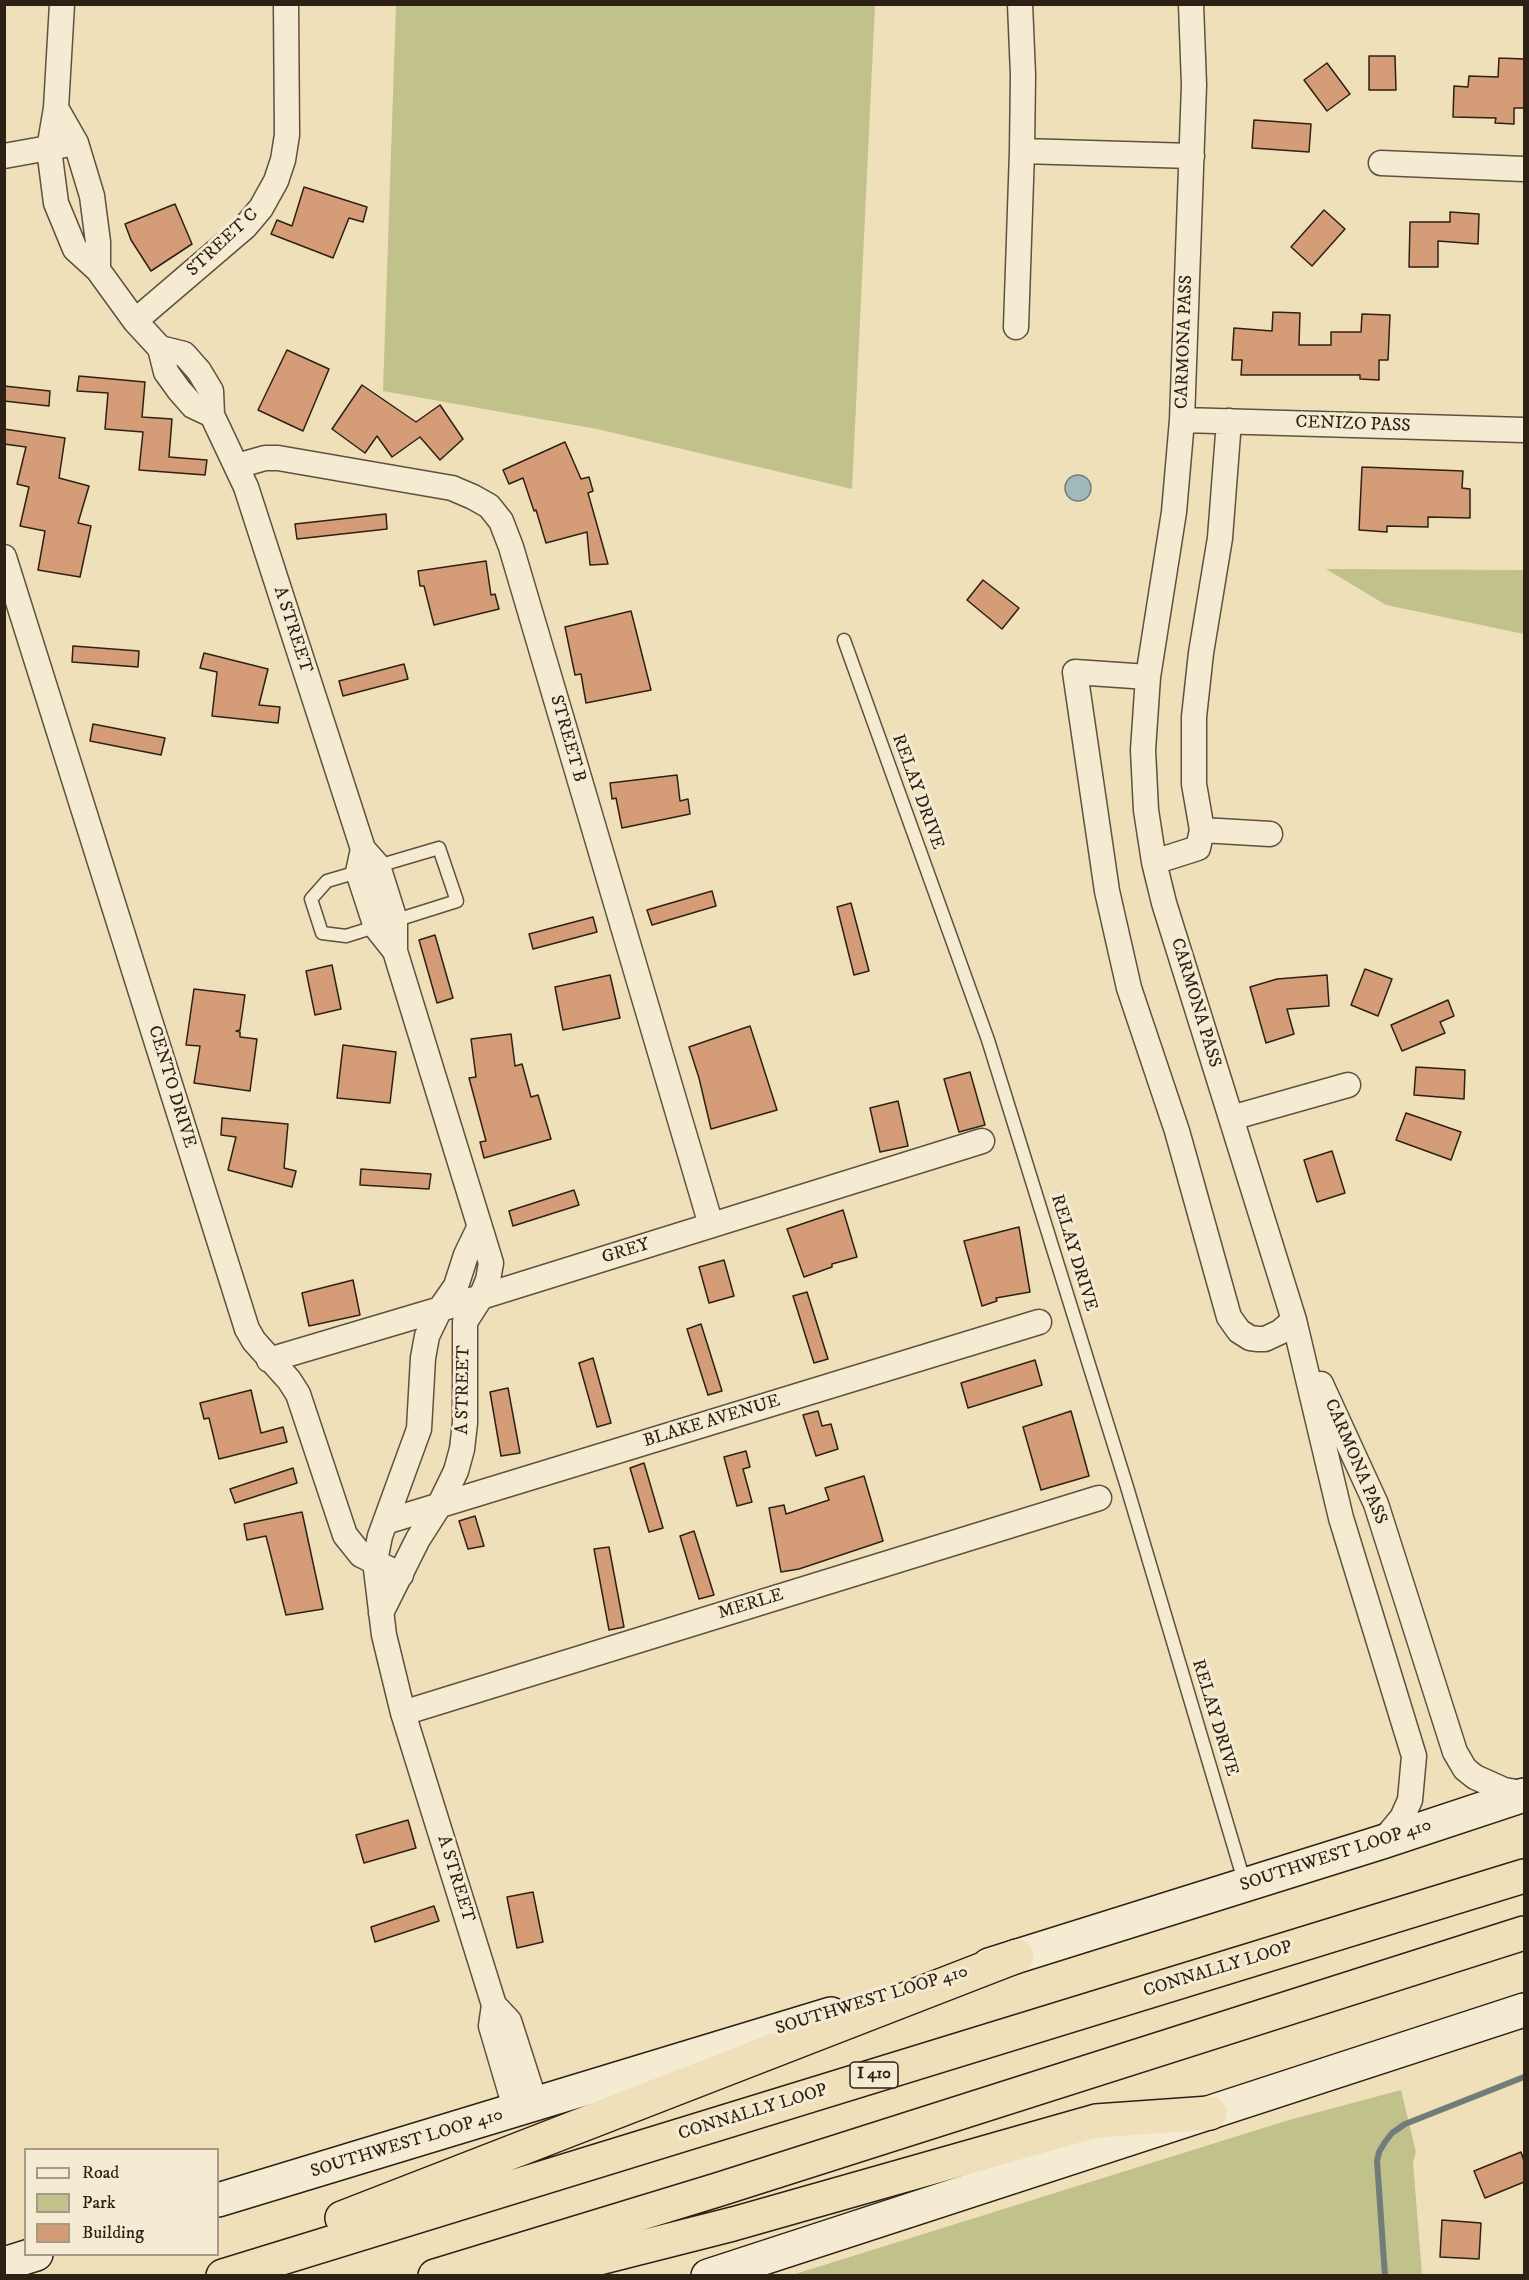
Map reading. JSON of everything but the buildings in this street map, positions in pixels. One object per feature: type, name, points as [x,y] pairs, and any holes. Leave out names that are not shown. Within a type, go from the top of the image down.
[{"type":"highway","name":"CONNALLY LOOP","points":[[223,2276],[1524,1876]]},
{"type":"highway","points":[[435,2276],[717,2190],[1524,1933]]},
{"type":"highway","points":[[217,2276],[288,2239],[1017,1956]]},
{"type":"highway","points":[[451,2276],[599,2258],[733,2224],[1096,2121],[1210,2113]]},
{"type":"main road","name":"SOUTHWEST LOOP 410","points":[[219,2200],[526,2108],[1017,1956],[1382,1842],[1524,1794]]},
{"type":"main road","points":[[708,2276],[1524,2010]]},
{"type":"main road","points":[[4,2264],[30,2256]]},
{"type":"street","name":"A STREET","points":[[63,4],[56,108],[49,148],[56,203],[75,249],[98,270],[135,321],[160,348],[166,372],[179,390],[193,406],[212,415],[246,487],[367,862],[491,1263],[488,1280],[481,1297],[465,1322],[465,1424],[456,1471],[439,1506],[418,1539],[381,1613]]},
{"type":"street","name":"STREET C","points":[[135,321],[245,227],[261,208],[276,181],[284,160],[287,135],[286,4]]},
{"type":"street","points":[[1016,327],[1023,75],[1020,4]]},
{"type":"street","name":"CARMONA PASS","points":[[1191,4],[1194,85],[1182,420],[1174,512],[1148,677],[1143,750],[1146,810],[1154,862],[1164,903],[1294,1320],[1341,1518],[1414,1756],[1410,1800],[1402,1818],[1382,1842]]},
{"type":"street","points":[[56,108],[76,143],[92,196],[98,242],[98,270]]},
{"type":"street","points":[[4,156],[76,143]]},
{"type":"street","points":[[1022,151],[1192,156]]},
{"type":"street","points":[[1381,163],[1524,169]]},
{"type":"street","name":"CENIZO PASS","points":[[1182,420],[1524,430]]},
{"type":"street","points":[[1154,862],[1198,848],[1202,830],[1194,784],[1194,717],[1201,653],[1220,538],[1229,421]]},
{"type":"street","name":"STREET B","points":[[237,466],[265,458],[278,458],[452,488],[489,506],[501,521],[511,547],[711,1225]]},
{"type":"street","name":"CENTO DRIVE","points":[[4,557],[247,1329],[269,1360],[289,1380],[298,1394],[345,1535],[362,1555],[401,1575]]},
{"type":"street","points":[[1148,677],[1075,672],[1107,891],[1129,988],[1177,1131],[1229,1317],[1239,1331],[1250,1338],[1258,1339],[1265,1339],[1280,1332],[1294,1320]]},
{"type":"street","points":[[1202,830],[1270,834]]},
{"type":"street","points":[[1231,1118],[1348,1085]]},
{"type":"street","name":"GREY","points":[[269,1360],[481,1297],[982,1141]]},
{"type":"street","name":"A STREET","points":[[479,1228],[456,1286],[440,1309],[427,1336],[423,1358],[419,1429],[385,1522],[375,1561],[384,1635],[403,1713],[494,2005],[508,2021],[526,2108]]},
{"type":"street","name":"CARMONA PASS","points":[[1294,1320],[1335,1418],[1376,1504],[1455,1752],[1465,1769],[1489,1784],[1524,1794]]},
{"type":"street","name":"BLAKE AVENUE","points":[[385,1522],[1039,1322]]},
{"type":"street","name":"MERLE","points":[[403,1713],[1099,1498]]},
{"type":"street","points":[[1372,1617],[1409,1607]]},
{"type":"lane","name":"RELAY DRIVE","points":[[844,640],[988,1040],[1127,1487],[1245,1885]]},
{"type":"lane","points":[[439,848],[456,901],[346,936],[322,933],[311,899],[327,881],[367,862],[439,848]]},
{"type":"green space","points":[[396,5],[875,5],[852,489],[597,429],[383,391]]},
{"type":"green space","points":[[1326,569],[1524,570],[1524,634],[1386,605]]},
{"type":"green space","points":[[1401,2090],[1416,2152],[1413,2162],[1422,2275],[792,2275],[1289,2120]]},
{"type":"water","points":[[1078,475],[1088,478],[1091,488],[1088,498],[1078,501],[1068,498],[1065,488],[1068,478]]},
{"type":"waterway","points":[[1385,2276],[1377,2161],[1385,2142],[1392,2133],[1405,2124],[1524,2077]]}]
